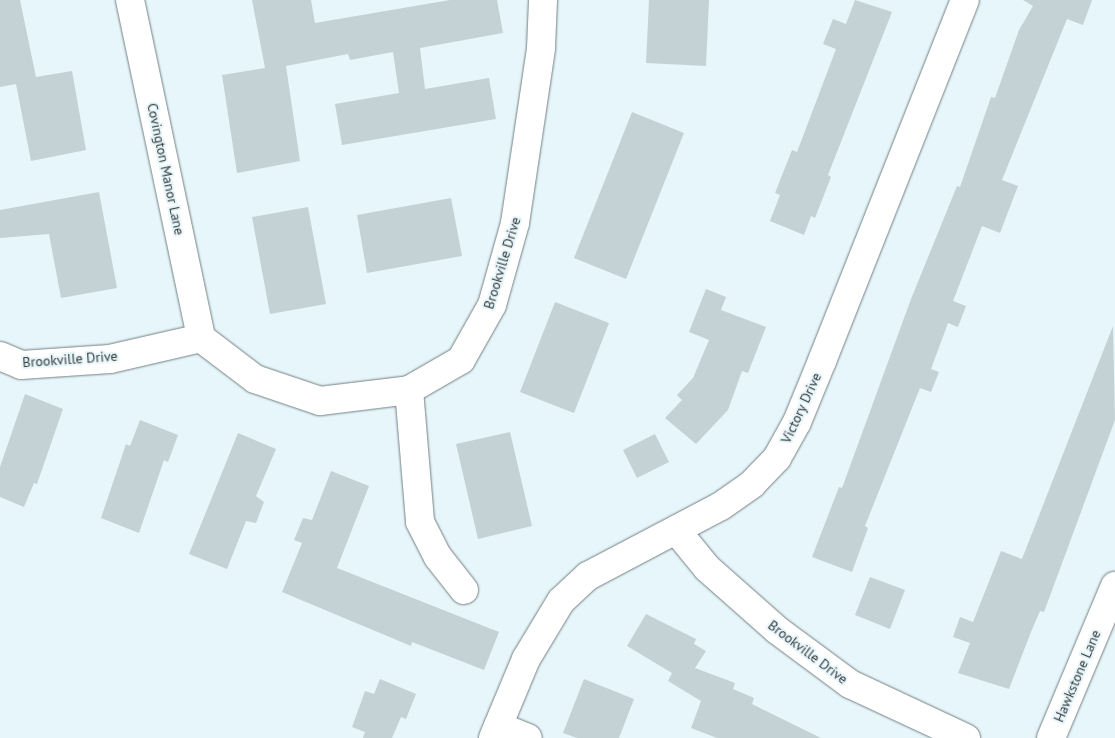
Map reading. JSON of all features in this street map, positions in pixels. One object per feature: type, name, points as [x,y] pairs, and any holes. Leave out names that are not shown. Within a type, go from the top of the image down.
[{"type":"street","name":"Covington Manor Lane","points":[[130,0],[201,338]]},
{"type":"street","name":"Brookville Drive","points":[[0,356],[21,365],[110,359],[201,338],[255,379],[320,400],[409,390],[461,360],[492,305],[515,222],[541,48],[543,0]]},
{"type":"street","name":"Victory Drive","points":[[495,732],[526,659],[561,601],[588,576],[676,530],[752,484],[776,458],[797,422],[965,0]]},
{"type":"street","points":[[409,390],[420,522],[438,557],[464,590]]},
{"type":"street","name":"Brookville Drive","points":[[676,530],[707,568],[777,630],[850,684],[966,738]]},
{"type":"street","name":"Hawkstone Lane","points":[[1051,738],[1115,586]]},
{"type":"street","points":[[495,732],[528,738]]},
{"type":"building","points":[[0,0],[20,0],[36,77],[72,71],[86,150],[31,161],[16,84],[0,87]]},
{"type":"building","points":[[252,0],[311,0],[315,23],[450,0],[497,0],[503,33],[420,48],[425,89],[489,78],[496,119],[342,145],[335,104],[399,93],[393,52],[350,60],[348,54],[286,66],[300,161],[237,173],[222,75],[265,68]]},
{"type":"building","points":[[649,0],[709,0],[706,66],[646,63]]},
{"type":"building","points":[[855,0],[892,12],[828,175],[831,177],[815,218],[811,216],[804,235],[770,221],[780,195],[775,193],[792,150],[797,152],[836,49],[823,44],[833,19],[846,24]]},
{"type":"building","points":[[1023,0],[1092,0],[1083,25],[1067,19],[1002,180],[1018,186],[1000,233],[982,226],[953,301],[966,306],[958,327],[948,323],[931,369],[939,372],[931,392],[920,388],[865,526],[868,528],[852,572],[812,557],[839,487],[842,488],[911,299],[957,186],[960,187],[991,97],[995,98],[1019,30],[1033,6]]},
{"type":"building","points":[[632,112],[684,133],[626,279],[574,258]]},
{"type":"building","points":[[99,192],[117,288],[61,298],[49,234],[0,238],[0,210]]},
{"type":"building","points":[[451,198],[462,256],[367,273],[357,215]]},
{"type":"building","points":[[308,207],[326,304],[270,314],[252,217]]},
{"type":"building","points":[[706,289],[726,297],[721,310],[766,327],[748,373],[742,371],[728,410],[696,444],[665,418],[682,400],[677,395],[693,378],[709,340],[689,332]]},
{"type":"building","points":[[555,302],[609,323],[574,413],[520,392]]},
{"type":"building","points":[[1113,326],[1115,420],[1044,612],[1040,611],[1009,689],[958,673],[970,643],[953,637],[960,617],[973,622],[1001,551],[1022,559]]},
{"type":"building","points":[[25,394],[63,409],[37,484],[34,483],[24,507],[0,497],[0,467]]},
{"type":"building","points":[[140,420],[178,435],[168,462],[164,460],[139,533],[101,518],[126,444],[130,446]]},
{"type":"building","points":[[510,432],[532,526],[478,539],[456,444]]},
{"type":"building","points":[[238,433],[276,449],[256,496],[264,502],[256,523],[246,521],[227,569],[189,554]]},
{"type":"building","points":[[655,434],[669,462],[637,478],[623,450]]},
{"type":"building","points":[[331,471],[369,486],[337,568],[499,632],[484,670],[412,642],[411,646],[282,592],[302,543],[294,540],[303,518],[312,520]]},
{"type":"building","points":[[870,577],[905,590],[890,629],[855,615]]},
{"type":"building","points":[[646,614],[696,639],[694,644],[706,651],[695,668],[735,683],[733,689],[754,698],[752,704],[821,738],[717,738],[691,728],[701,701],[668,681],[672,673],[627,646]]},
{"type":"building","points":[[380,679],[416,694],[406,719],[401,717],[392,738],[363,738],[365,732],[352,727],[365,691],[374,694]]},
{"type":"building","points":[[584,679],[634,699],[619,738],[577,738],[563,733]]}]
